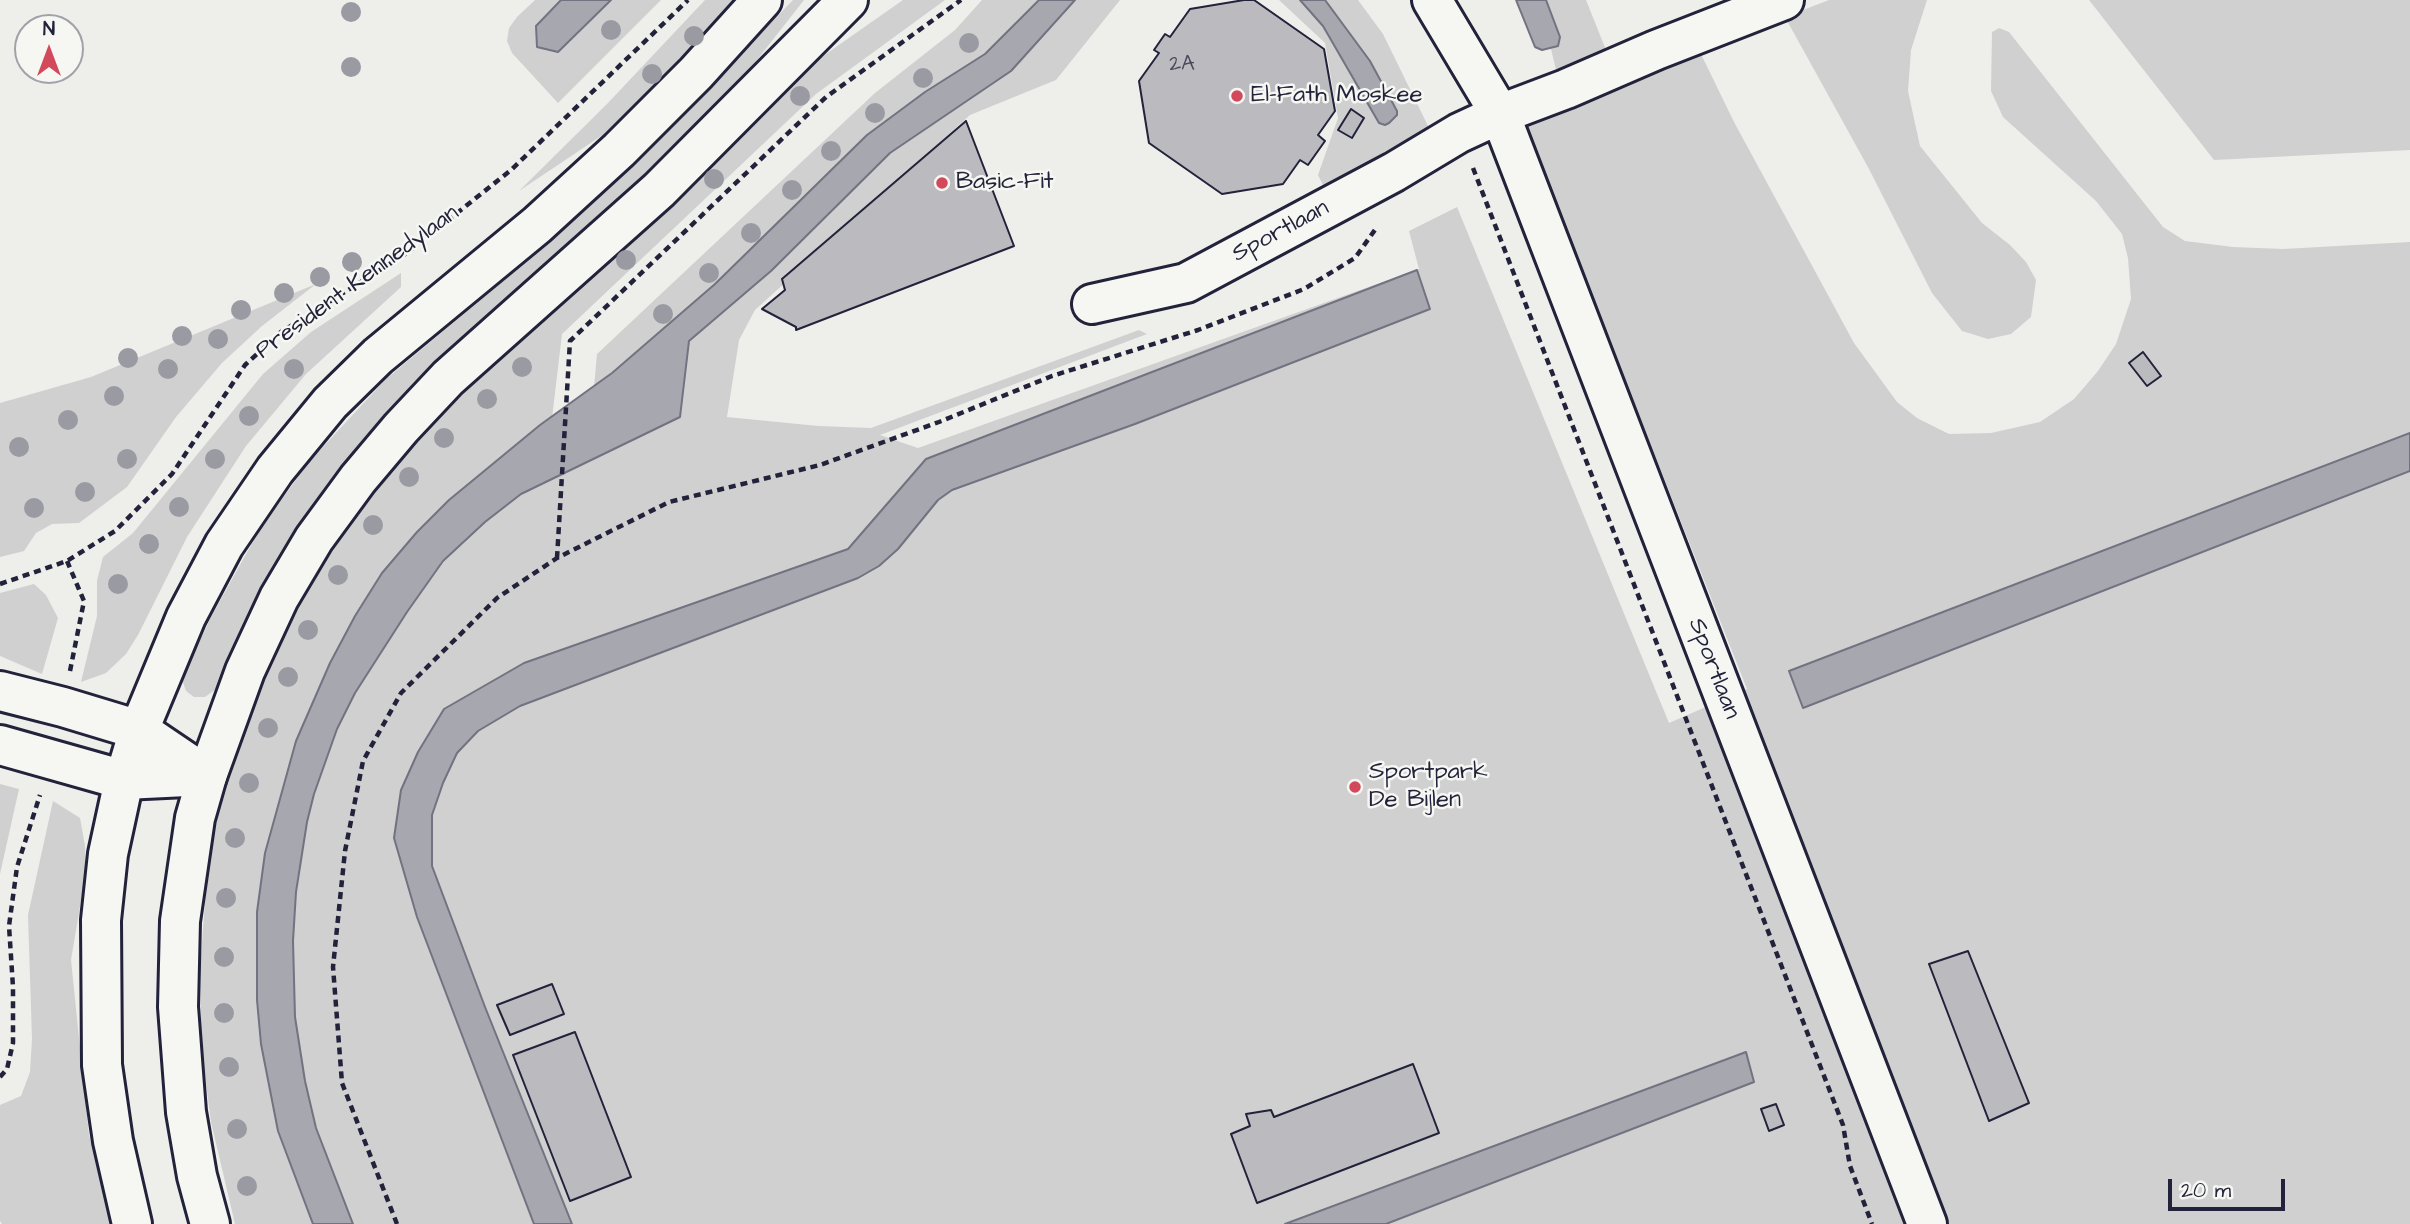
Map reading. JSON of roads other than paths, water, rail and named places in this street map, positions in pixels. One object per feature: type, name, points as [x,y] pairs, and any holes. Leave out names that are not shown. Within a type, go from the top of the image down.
[{"type":"main road","points":[[132,1224],[122,1189],[102,1065],[101,920],[107,867],[124,780],[139,730],[186,617],[224,545],[275,470],[330,403],[378,356],[537,225],[619,150],[696,73],[762,0]]},
{"type":"main road","points":[[210,1224],[197,1176],[186,1112],[178,1007],[180,921],[195,818],[207,776],[245,671],[279,598],[314,539],[358,479],[448,378],[659,190],[848,0]]},
{"type":"main road","name":"Sportlaan","points":[[1432,0],[1500,114],[1927,1224]]},
{"type":"main road","name":"Sportlaan","points":[[1092,304],[1186,283],[1394,172],[1459,133],[1656,50],[1784,0]]},
{"type":"main road","points":[[0,691],[139,730],[207,776]]},
{"type":"main road","points":[[0,745],[124,780],[207,776]]},
{"type":"place","name":"El-Fath Moskee","points":[[1237,96]]},
{"type":"place","name":"Basic-Fit","points":[[942,183]]},
{"type":"place","name":"Sportpark De Bijlen","points":[[1355,787]]}]
